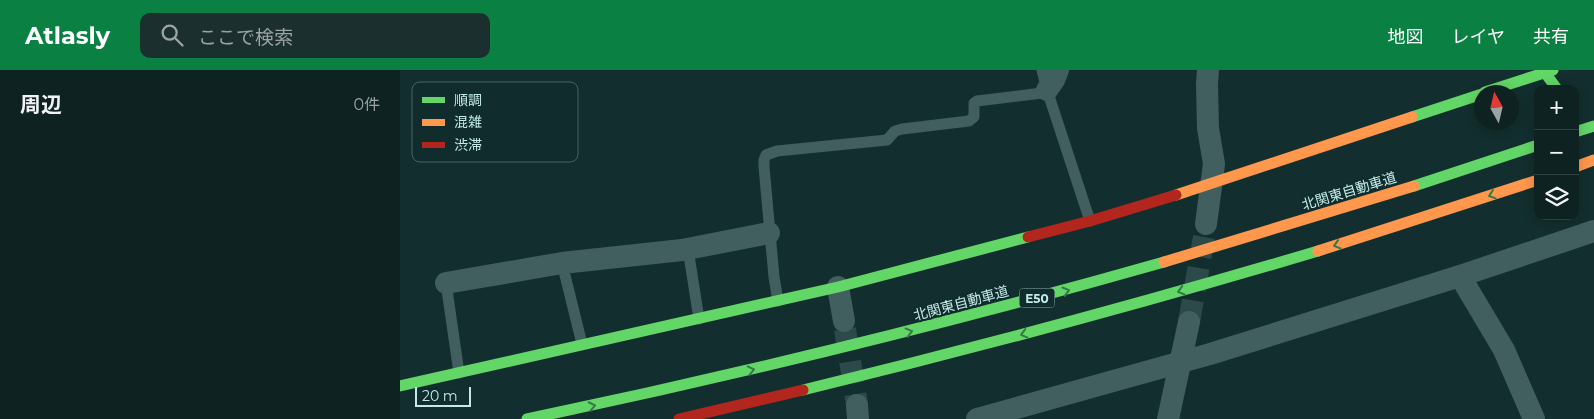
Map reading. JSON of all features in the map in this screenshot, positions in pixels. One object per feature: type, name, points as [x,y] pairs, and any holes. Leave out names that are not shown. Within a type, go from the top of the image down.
[{"type":"main road","points":[[1506,85],[1547,71],[1555,85]]},
{"type":"main road","points":[[400,386],[838,287],[1090,221],[1212,184],[1474,97]]},
{"type":"main road","points":[[1579,131],[1594,126]]},
{"type":"main road","name":"北関東自動車道","points":[[527,419],[793,360],[1058,293],[1305,221],[1534,146]]},
{"type":"main road","points":[[1579,166],[1594,160]]},
{"type":"main road","name":"E50","points":[[679,419],[892,368],[1177,292],[1328,248],[1534,181]]},
{"type":"street","points":[[1045,80],[1054,80],[1058,70]]},
{"type":"street","points":[[1206,224],[1214,164],[1208,128],[1208,70]]},
{"type":"street","points":[[977,419],[1181,362],[1460,276],[1594,231]]},
{"type":"street","points":[[446,282],[562,263],[688,249],[769,233]]},
{"type":"street","points":[[1460,276],[1504,350],[1534,419]]},
{"type":"street","points":[[838,287],[844,322]]},
{"type":"street","points":[[1168,419],[1189,322]]},
{"type":"lane","points":[[1045,80],[1090,221]]},
{"type":"lane","points":[[778,301],[769,233],[764,167],[766,155],[771,152],[887,140],[895,131],[969,121],[974,116],[974,103],[977,101],[1042,92],[1045,80]]},
{"type":"lane","points":[[688,249],[699,319]]},
{"type":"lane","points":[[562,263],[583,346]]},
{"type":"lane","points":[[446,282],[459,373]]},
{"type":"tunnel","points":[[1189,322],[1204,237]]},
{"type":"tunnel","points":[[845,329],[857,405]]},
{"type":"traffic: fast","points":[[1543,70],[1554,85]]},
{"type":"traffic: fast","points":[[1507,85],[1553,70]]},
{"type":"traffic: fast","points":[[1412,117],[1474,97]]},
{"type":"traffic: fast","points":[[1579,131],[1594,126]]},
{"type":"traffic: fast","points":[[1414,186],[1534,146]]},
{"type":"traffic: fast","points":[[400,386],[838,287],[1028,237]]},
{"type":"traffic: fast","points":[[803,390],[1061,324],[1318,251]]},
{"type":"traffic: fast","points":[[527,419],[847,346],[1006,306],[1164,262]]},
{"type":"traffic: slow","points":[[1176,195],[1412,117]]},
{"type":"traffic: slow","points":[[1579,166],[1594,160]]},
{"type":"traffic: slow","points":[[1318,251],[1534,181]]},
{"type":"traffic: slow","points":[[1164,262],[1414,186]]},
{"type":"traffic: jam","points":[[1028,237],[1090,221],[1176,195]]},
{"type":"traffic: jam","points":[[679,419],[803,390]]}]
